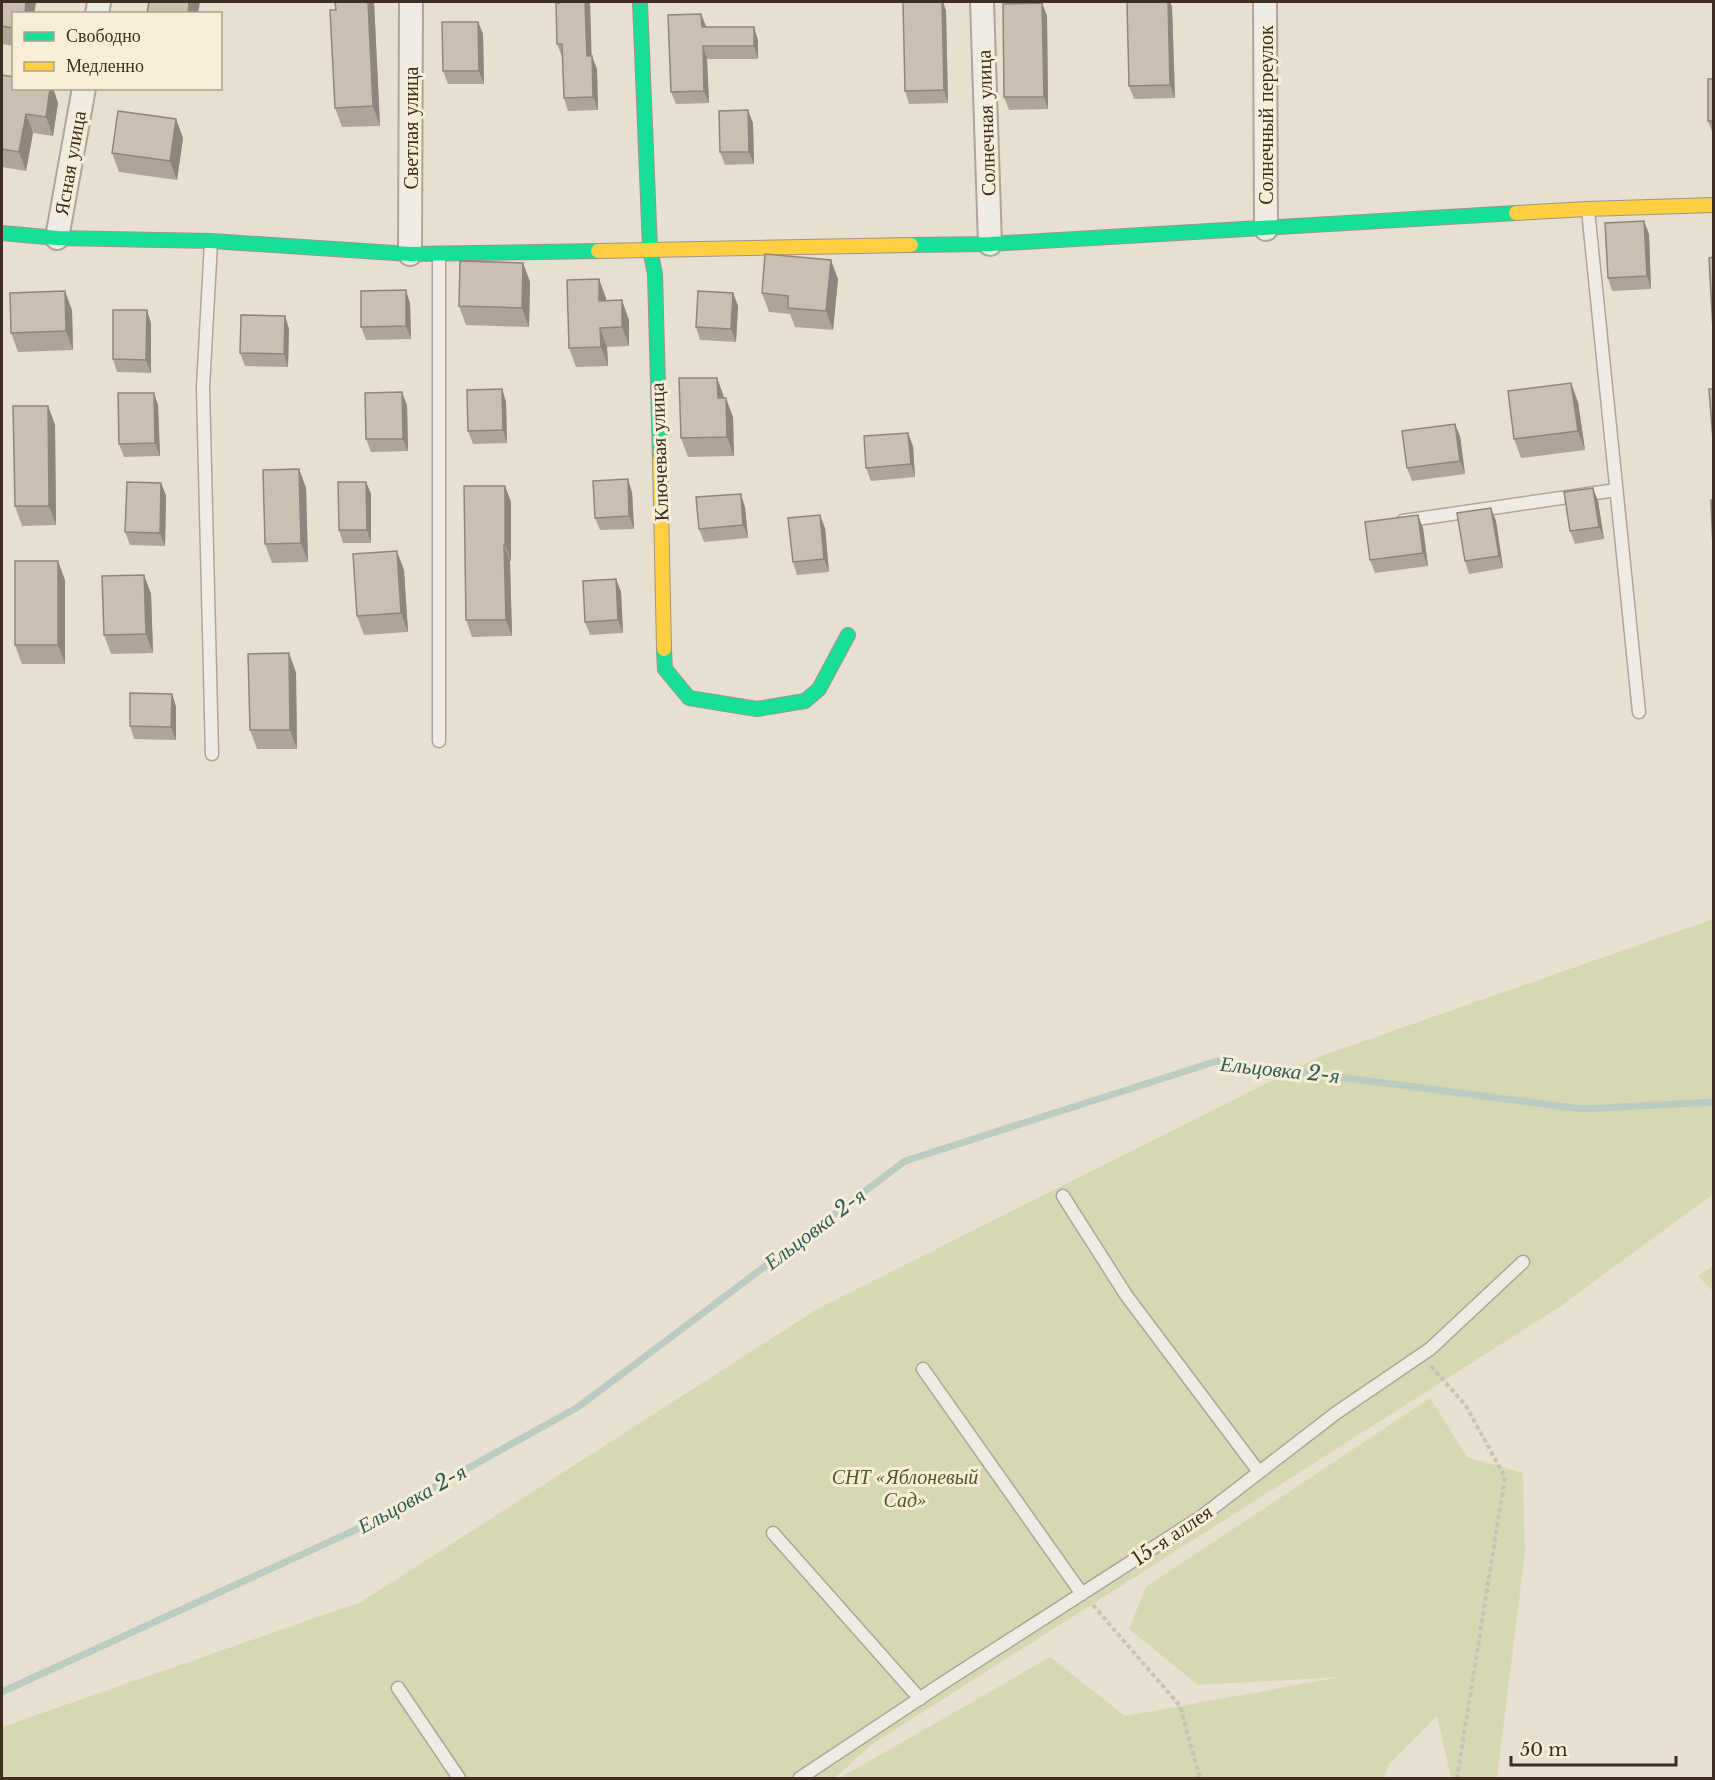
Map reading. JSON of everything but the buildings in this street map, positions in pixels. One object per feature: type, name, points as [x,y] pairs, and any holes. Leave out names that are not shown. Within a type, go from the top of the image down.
[{"type":"street","name":"Светлая улица","points":[[410,254],[411,2]]},
{"type":"street","name":"Ключевая улица","points":[[640,2],[650,249],[655,274],[665,669],[688,698],[757,709],[805,701],[819,689],[848,635]]},
{"type":"street","name":"Солнечная улица","points":[[982,2],[990,244]]},
{"type":"street","name":"Солнечный переулок","points":[[1265,2],[1266,230]]},
{"type":"street","name":"Ясная улица","points":[[57,238],[84,90]]},
{"type":"street","points":[[2,233],[57,238],[211,241],[439,254],[990,244],[1266,230],[1587,209],[1713,205]]},
{"type":"lane","points":[[1587,209],[1639,712]]},
{"type":"lane","points":[[211,241],[202,388],[212,754]]},
{"type":"lane","points":[[439,254],[439,741]]},
{"type":"lane","points":[[1396,522],[1616,490]]},
{"type":"lane","points":[[1063,1196],[1126,1295],[1259,1472]]},
{"type":"lane","name":"15-я аллея","points":[[800,1779],[1201,1518],[1336,1413],[1430,1349],[1522,1262]]},
{"type":"lane","points":[[923,1369],[1082,1594]]},
{"type":"lane","points":[[773,1533],[920,1699]]},
{"type":"lane","points":[[398,1688],[459,1779]]},
{"type":"path","points":[[1421,1355],[1466,1406],[1505,1477],[1457,1779]]},
{"type":"path","points":[[1082,1594],[1180,1706],[1200,1779]]},
{"type":"green space","name":"СНТ «Яблоневый Сад»","points":[[1713,919],[1713,1194],[1561,1306],[871,1745],[835,1778],[2,1778],[2,1727],[361,1602],[819,1308],[1321,1056]]},
{"type":"green space","points":[[1713,1266],[1713,1291],[1698,1276]]},
{"type":"green space","points":[[1430,1398],[1467,1457],[1523,1473],[1525,1552],[1497,1778],[1451,1778],[1437,1716],[1389,1764],[1384,1778],[840,1778],[1050,1657],[1125,1716],[1341,1677],[1198,1685],[1129,1629],[1146,1587]]},
{"type":"waterway","name":"Ельцовка 2-я","points":[[2,1692],[366,1525],[578,1407],[905,1161],[1217,1061],[1582,1109],[1714,1102]]},
{"type":"traffic: fast","points":[[640,2],[650,249],[655,274],[660,459]]},
{"type":"traffic: fast","points":[[911,245],[990,244],[1516,213]]},
{"type":"traffic: fast","points":[[2,233],[57,238],[211,241],[410,254],[598,251]]},
{"type":"traffic: fast","points":[[664,649],[665,669],[689,698],[757,709],[805,701],[819,689],[848,635]]},
{"type":"traffic: slow","points":[[1516,213],[1714,205]]},
{"type":"traffic: slow","points":[[598,251],[911,245]]},
{"type":"traffic: slow","points":[[660,459],[664,649]]}]
